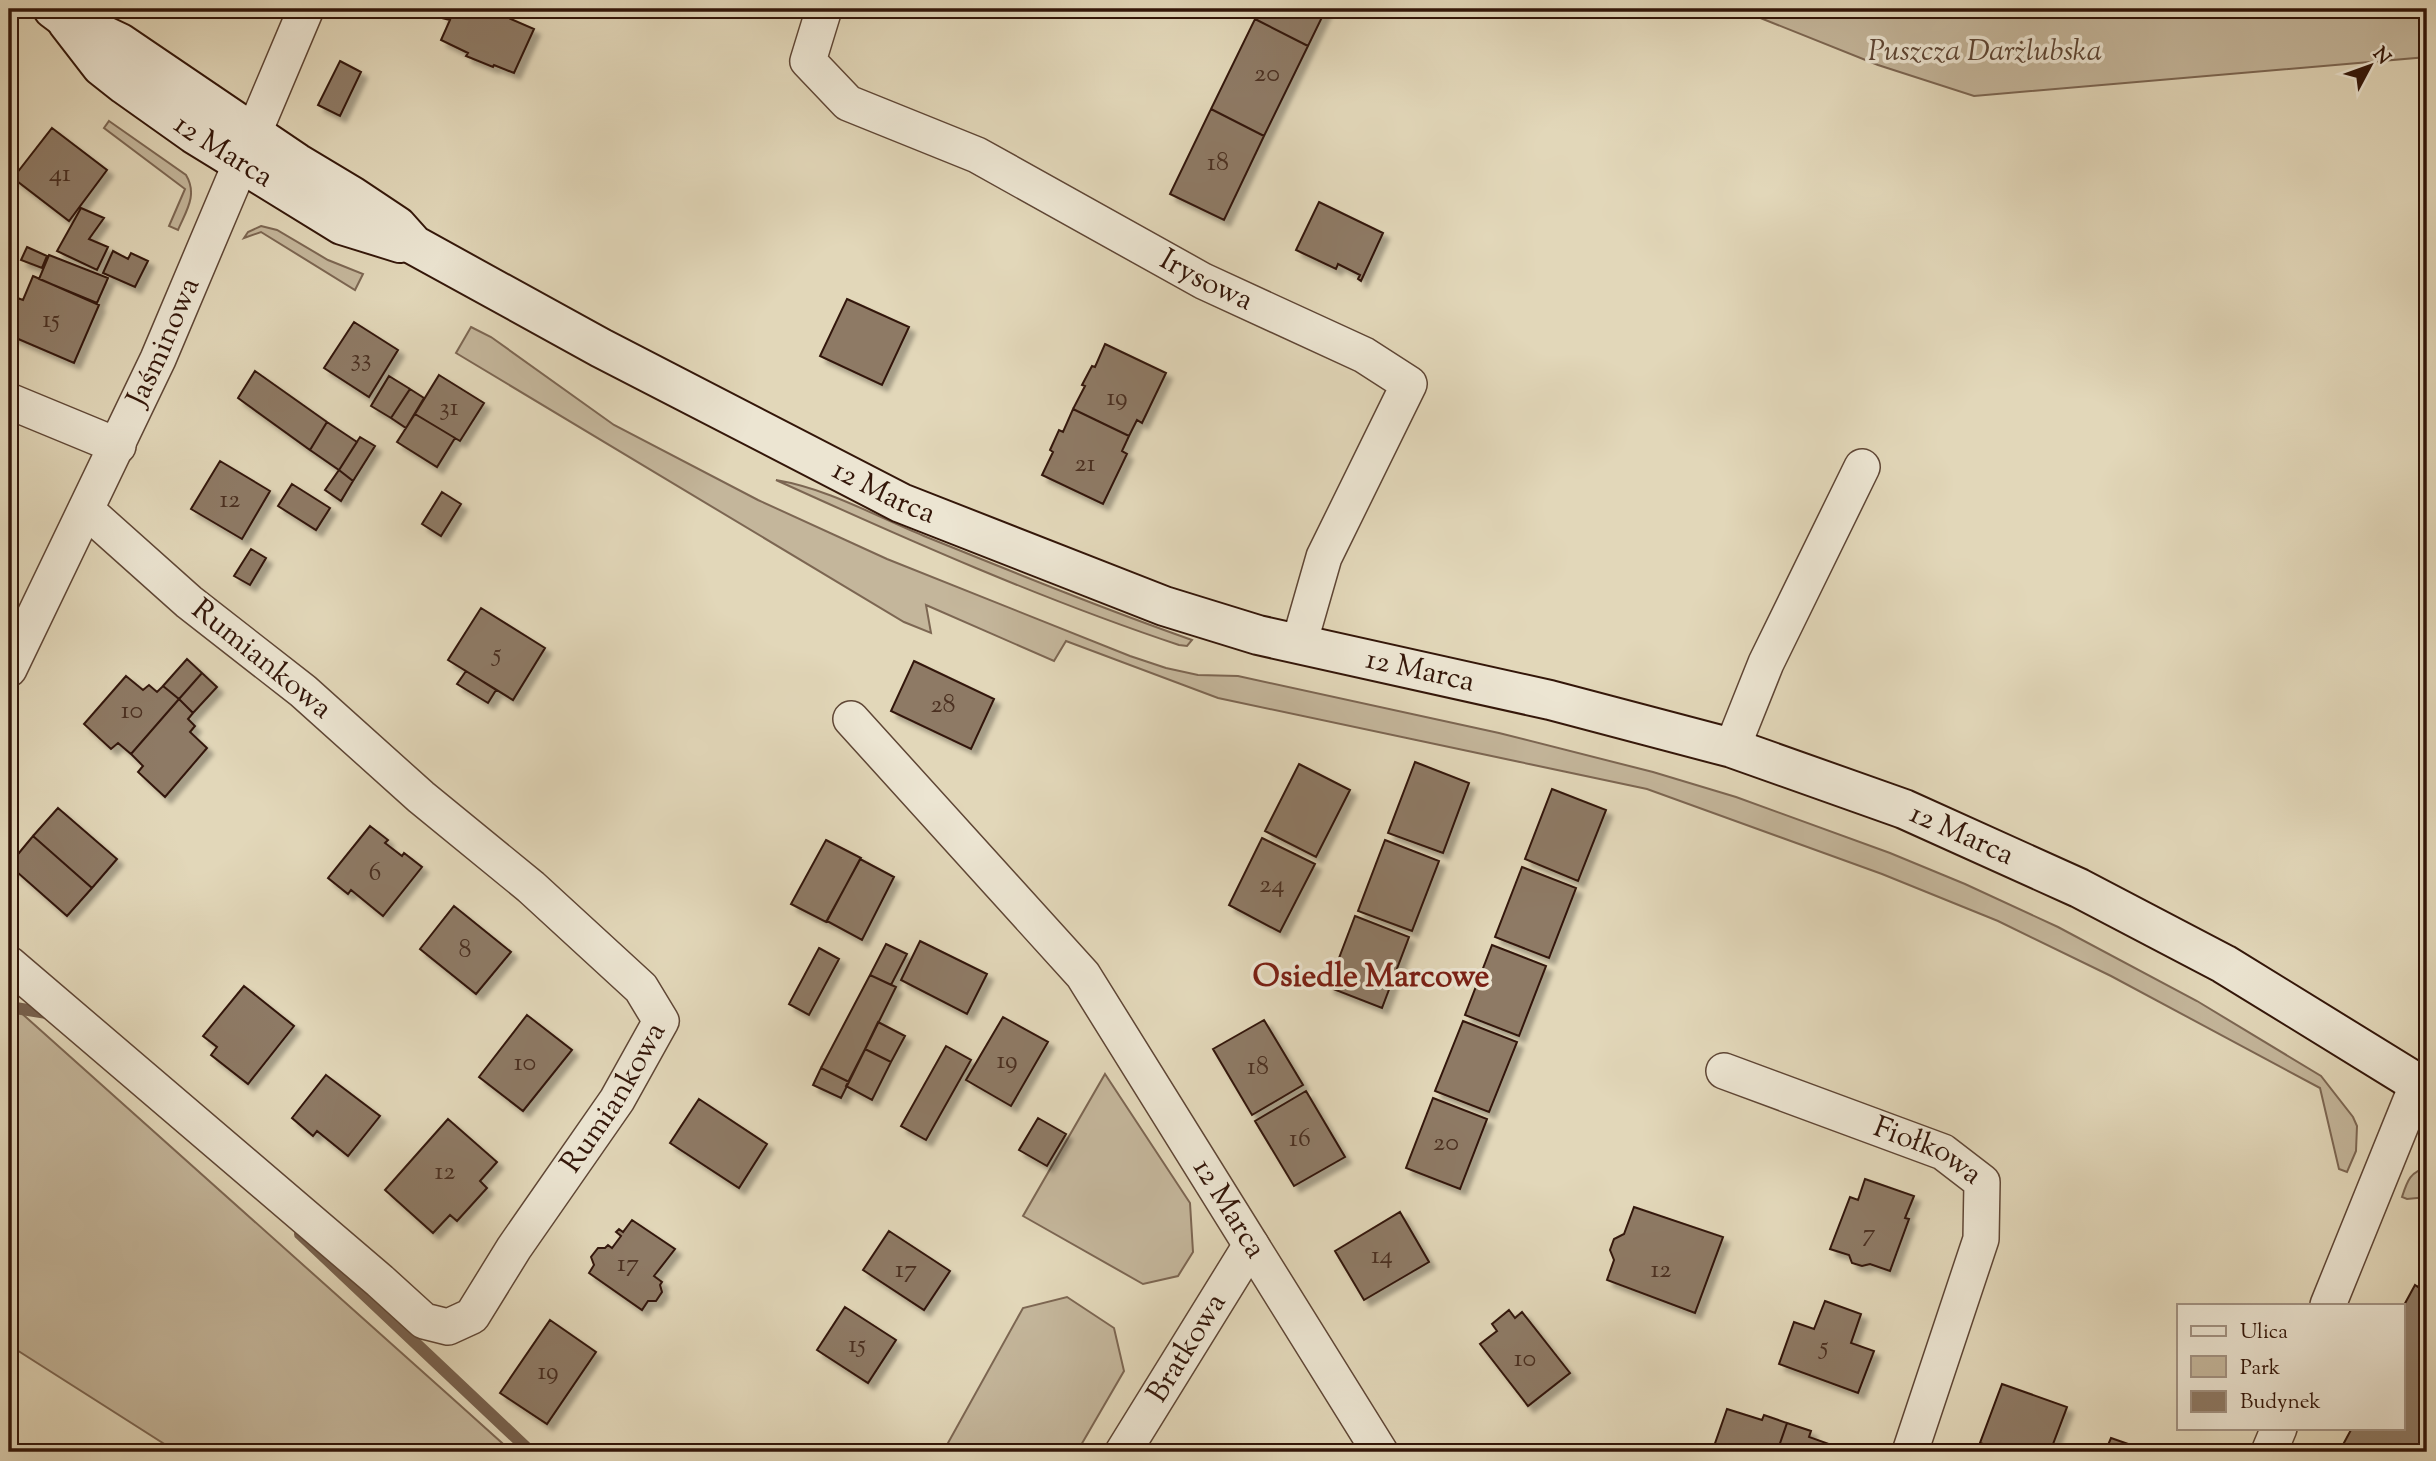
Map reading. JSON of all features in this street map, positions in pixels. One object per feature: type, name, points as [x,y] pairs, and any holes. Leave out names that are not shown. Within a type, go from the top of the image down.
[{"type":"street","name":"Jaśminowa","points":[[9,668],[158,359],[306,9]]},
{"type":"street","name":"Irysowa","points":[[824,9],[808,61],[848,103],[977,155],[1203,281],[1364,355],[1409,384],[1324,557],[1299,644]]},
{"type":"street","name":"12 Marca","points":[[57,12],[101,66],[125,85],[194,134],[247,148],[342,225],[391,242],[414,245],[601,348],[901,503],[1164,606],[1245,631],[1550,699],[1732,748],[1904,809],[2079,888],[2224,964],[2422,1086]]},
{"type":"street","points":[[9,401],[118,446]]},
{"type":"street","points":[[1732,748],[1766,663],[1862,467]]},
{"type":"street","name":"Rumiankowa","points":[[9,964],[424,1321],[448,1327],[472,1316],[486,1296],[514,1248],[617,1100],[661,1021],[641,988],[531,887],[421,797],[303,691],[189,602],[86,510]]},
{"type":"street","name":"12 Marca","points":[[851,719],[1083,975],[1380,1452]]},
{"type":"street","name":"Fiołkowa","points":[[1724,1071],[1943,1152],[1982,1182],[1981,1239],[1910,1452]]},
{"type":"street","points":[[2328,1304],[2422,1086]]},
{"type":"street","name":"Bratkowa","points":[[1123,1452],[1251,1245]]},
{"type":"street","points":[[2269,1452],[2278,1430]]},
{"type":"green space","name":"Puszcza Darżlubska","points":[[1738,9],[2427,9],[2427,57],[1974,96],[1878,65]]},
{"type":"green space","points":[[109,121],[186,175],[191,196],[178,230],[169,226],[185,189],[104,128]]},
{"type":"green space","points":[[261,226],[277,230],[328,260],[363,274],[355,290],[261,232],[244,238],[248,232]]},
{"type":"green space","points":[[471,327],[491,337],[614,425],[758,500],[887,559],[1130,656],[1198,675],[1238,676],[1499,733],[1653,772],[1736,797],[1890,853],[1965,884],[2058,927],[2197,1001],[2321,1076],[2357,1126],[2356,1151],[2347,1172],[2339,1169],[2320,1088],[2111,976],[1998,921],[1882,874],[1647,789],[1218,698],[1066,641],[1054,661],[926,605],[931,633],[904,622],[456,353]]},
{"type":"green space","points":[[776,480],[833,496],[924,536],[1192,640],[1187,646],[1179,645],[1076,608],[925,546]]},
{"type":"green space","points":[[9,1002],[512,1452],[177,1452],[9,1345]]},
{"type":"green space","points":[[1105,1074],[1190,1203],[1193,1252],[1178,1276],[1143,1284],[1023,1216]]},
{"type":"green space","points":[[2427,1168],[2427,1197],[2402,1197],[2413,1175]]},
{"type":"green space","points":[[1067,1297],[1114,1328],[1124,1371],[1077,1452],[943,1452],[1023,1308]]},
{"type":"building","points":[[446,9],[488,9],[534,29],[514,73],[466,56],[468,53],[441,40],[450,20],[442,18]]},
{"type":"building","points":[[1260,9],[1326,9],[1308,46],[1255,19]]},
{"type":"building","points":[[1255,19],[1308,46],[1264,136],[1211,109]]},
{"type":"building","points":[[340,61],[361,72],[340,116],[318,105]]},
{"type":"building","points":[[1211,109],[1264,136],[1224,220],[1170,194]]},
{"type":"building","points":[[52,128],[107,170],[69,221],[13,178]]},
{"type":"building","points":[[1319,202],[1383,233],[1361,281],[1358,279],[1360,275],[1338,264],[1336,269],[1296,250]]},
{"type":"building","points":[[81,208],[104,218],[89,239],[108,247],[97,270],[57,251]]},
{"type":"building","points":[[27,247],[47,256],[42,268],[21,260]]},
{"type":"building","points":[[113,251],[128,259],[131,253],[148,261],[135,287],[103,273]]},
{"type":"building","points":[[49,255],[108,278],[97,303],[39,279]]},
{"type":"building","points":[[33,276],[99,305],[74,363],[9,335],[9,295],[23,300]]},
{"type":"building","points":[[847,299],[909,327],[882,385],[820,356]]},
{"type":"building","points":[[354,322],[398,350],[369,397],[324,368]]},
{"type":"building","points":[[1105,344],[1166,373],[1142,423],[1137,420],[1129,436],[1073,409],[1085,386],[1082,385],[1092,366],[1095,367]]},
{"type":"building","points":[[255,371],[327,422],[310,450],[238,398]]},
{"type":"building","points":[[439,375],[484,403],[460,441],[415,414]]},
{"type":"building","points":[[389,376],[410,389],[391,418],[371,406]]},
{"type":"building","points":[[410,389],[424,398],[406,428],[391,418]]},
{"type":"building","points":[[1073,409],[1129,436],[1122,451],[1127,454],[1103,504],[1042,475],[1053,452],[1050,450],[1059,430],[1063,432]]},
{"type":"building","points":[[415,414],[455,438],[437,467],[397,442]]},
{"type":"building","points":[[327,422],[357,442],[339,470],[310,450]]},
{"type":"building","points":[[360,437],[375,446],[353,481],[339,470]]},
{"type":"building","points":[[220,461],[270,491],[242,539],[191,509]]},
{"type":"building","points":[[339,470],[353,481],[341,501],[325,490]]},
{"type":"building","points":[[292,484],[330,508],[316,530],[278,506]]},
{"type":"building","points":[[442,492],[461,504],[441,536],[422,524]]},
{"type":"building","points":[[251,549],[266,558],[250,585],[234,576]]},
{"type":"building","points":[[481,608],[545,648],[513,700],[448,660]]},
{"type":"building","points":[[187,659],[202,673],[179,699],[163,686]]},
{"type":"building","points":[[914,661],[994,699],[971,749],[891,711]]},
{"type":"building","points":[[466,671],[496,690],[488,703],[457,684]]},
{"type":"building","points":[[202,673],[217,687],[193,713],[179,699]]},
{"type":"building","points":[[126,676],[143,690],[149,685],[157,692],[163,686],[179,699],[131,754],[118,743],[111,749],[84,724]]},
{"type":"building","points":[[179,699],[193,713],[188,719],[195,726],[190,732],[207,748],[165,797],[138,772],[143,766],[131,754]]},
{"type":"building","points":[[1415,762],[1469,783],[1443,853],[1388,833]]},
{"type":"building","points":[[1299,764],[1350,790],[1316,857],[1265,831]]},
{"type":"building","points":[[1552,789],[1606,810],[1578,881],[1525,859]]},
{"type":"building","points":[[58,808],[117,859],[92,888],[33,836]]},
{"type":"building","points":[[370,826],[388,840],[385,843],[422,867],[383,916],[351,890],[348,894],[328,878]]},
{"type":"building","points":[[33,836],[92,888],[67,916],[9,865]]},
{"type":"building","points":[[1262,838],[1315,864],[1280,932],[1229,905]]},
{"type":"building","points":[[826,840],[861,858],[826,922],[791,904]]},
{"type":"building","points":[[1385,840],[1439,861],[1412,931],[1358,911]]},
{"type":"building","points":[[860,859],[894,877],[862,940],[827,921]]},
{"type":"building","points":[[1522,867],[1576,888],[1549,958],[1495,937]]},
{"type":"building","points":[[454,906],[511,952],[476,994],[420,949]]},
{"type":"building","points":[[1355,916],[1409,937],[1382,1008],[1328,987]]},
{"type":"building","points":[[920,941],[987,974],[967,1014],[901,980]]},
{"type":"building","points":[[886,944],[907,954],[891,985],[870,975]]},
{"type":"building","points":[[1492,945],[1546,966],[1519,1036],[1465,1015]]},
{"type":"building","points":[[819,948],[839,959],[809,1015],[789,1004]]},
{"type":"building","points":[[870,975],[896,987],[849,1082],[821,1068]]},
{"type":"building","points":[[244,986],[294,1026],[248,1084],[211,1055],[217,1047],[203,1036]]},
{"type":"building","points":[[527,1015],[572,1050],[523,1111],[479,1077]]},
{"type":"building","points":[[1003,1017],[1048,1042],[1011,1106],[966,1080]]},
{"type":"building","points":[[1264,1020],[1303,1085],[1252,1115],[1213,1049]]},
{"type":"building","points":[[1463,1021],[1517,1042],[1489,1112],[1435,1091]]},
{"type":"building","points":[[878,1022],[905,1036],[891,1062],[865,1049]]},
{"type":"building","points":[[946,1046],[971,1060],[926,1140],[901,1126]]},
{"type":"building","points":[[865,1049],[891,1062],[872,1100],[846,1086]]},
{"type":"building","points":[[821,1068],[849,1082],[841,1098],[813,1085]]},
{"type":"building","points":[[326,1075],[380,1116],[348,1156],[317,1131],[313,1136],[292,1118]]},
{"type":"building","points":[[1306,1091],[1345,1157],[1294,1186],[1255,1121]]},
{"type":"building","points":[[1433,1098],[1487,1119],[1460,1189],[1406,1168]]},
{"type":"building","points":[[699,1099],[767,1144],[739,1188],[670,1143]]},
{"type":"building","points":[[1038,1118],[1066,1134],[1047,1166],[1019,1150]]},
{"type":"building","points":[[448,1119],[497,1162],[480,1181],[487,1188],[457,1221],[450,1215],[433,1233],[385,1190]]},
{"type":"building","points":[[1865,1179],[1914,1196],[1905,1218],[1909,1219],[1890,1271],[1870,1264],[1862,1266],[1852,1263],[1849,1255],[1830,1249],[1850,1197],[1858,1200]]},
{"type":"building","points":[[1634,1207],[1723,1237],[1695,1313],[1607,1280],[1614,1260],[1610,1250],[1614,1239],[1624,1234]]},
{"type":"building","points":[[1400,1212],[1429,1262],[1364,1300],[1335,1251]]},
{"type":"building","points":[[632,1220],[675,1249],[654,1276],[662,1282],[662,1292],[656,1301],[648,1301],[642,1310],[589,1273],[594,1265],[591,1257],[598,1248],[608,1245],[612,1248],[621,1236],[616,1232],[619,1229],[623,1232]]},
{"type":"building","points":[[889,1231],[950,1271],[924,1310],[863,1270]]},
{"type":"building","points":[[2427,1270],[2427,1452],[2339,1452],[2351,1430],[2404,1430],[2404,1305],[2415,1285],[2418,1287]]},
{"type":"building","points":[[1825,1301],[1861,1314],[1851,1343],[1874,1351],[1858,1393],[1779,1364],[1794,1322],[1814,1329]]},
{"type":"building","points":[[845,1307],[896,1340],[868,1383],[817,1350]]},
{"type":"building","points":[[1509,1310],[1515,1318],[1522,1312],[1570,1373],[1528,1406],[1480,1344],[1497,1331],[1492,1324]]},
{"type":"building","points":[[550,1320],[596,1352],[547,1424],[500,1393]]},
{"type":"building","points":[[2002,1384],[2067,1407],[2050,1452],[2007,1452],[1980,1443]]},
{"type":"building","points":[[1727,1409],[1762,1420],[1764,1415],[1787,1423],[1777,1452],[1712,1452]]},
{"type":"building","points":[[1787,1423],[1811,1431],[1809,1437],[1843,1449],[1842,1452],[1777,1452]]},
{"type":"building","points":[[2111,1438],[2151,1452],[2105,1452]]},
{"type":"waterway","points":[[9,1007],[53,1014]]},
{"type":"waterway","points":[[300,1234],[531,1452]]},
{"type":"district","name":"Osiedle Marcowe","points":[[1371,978]]}]
